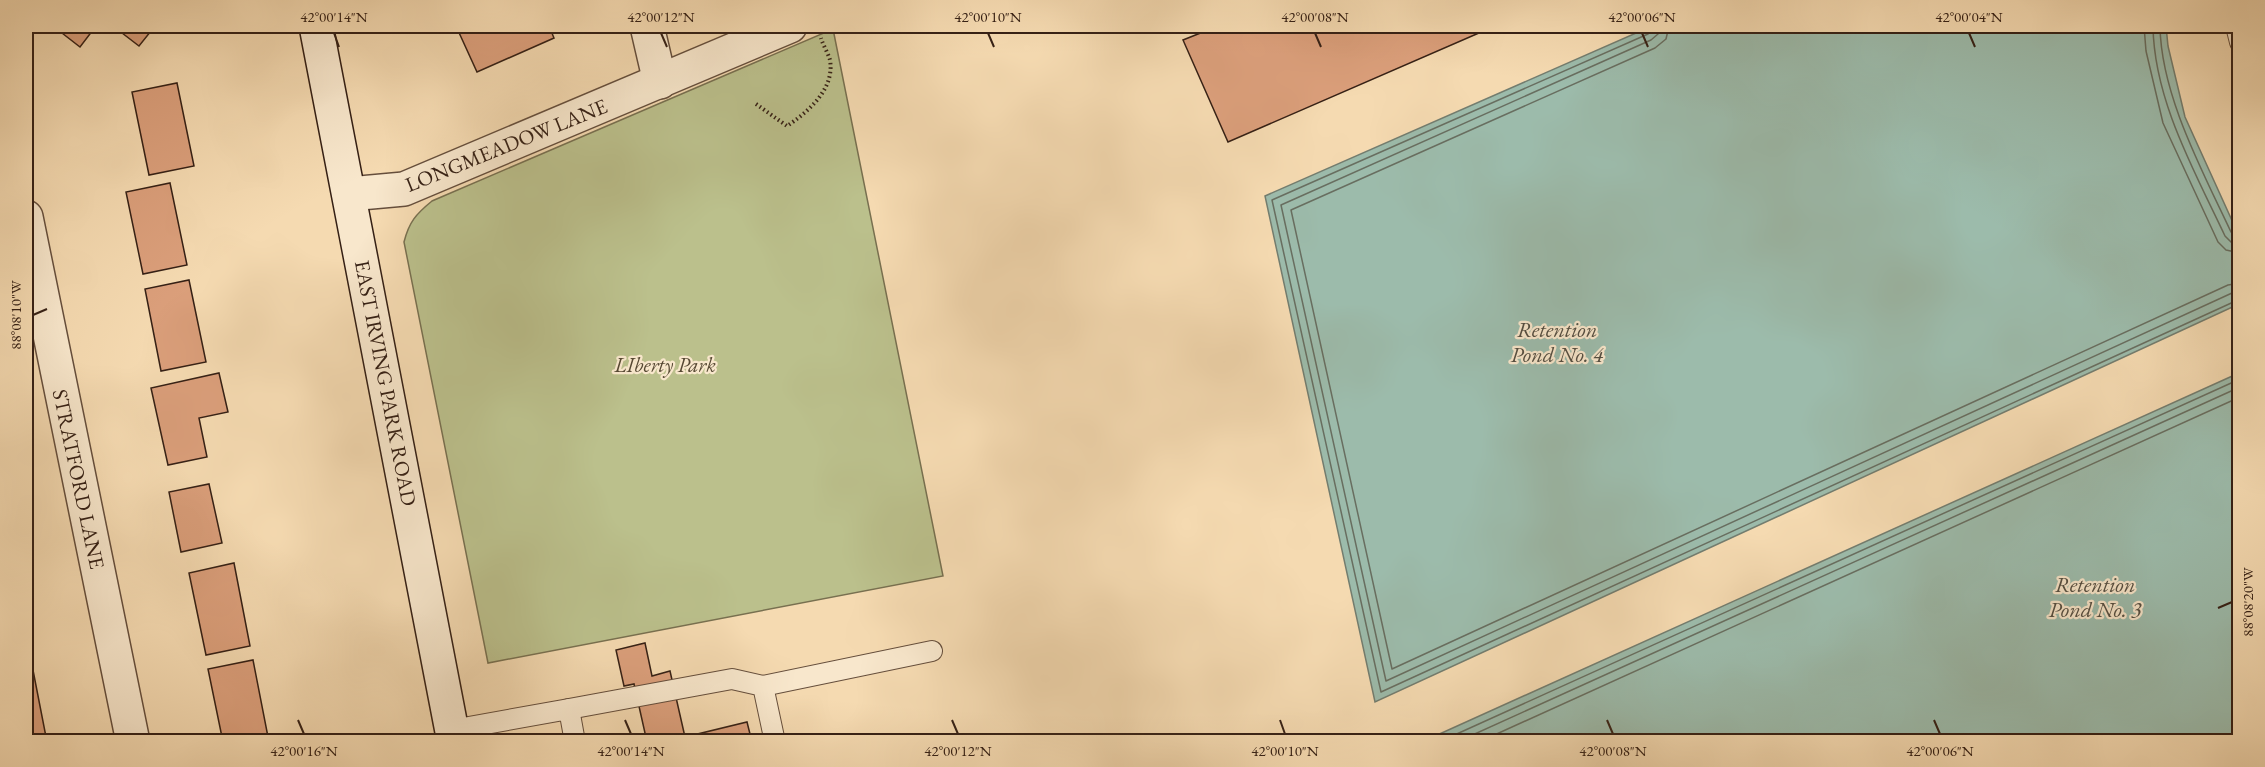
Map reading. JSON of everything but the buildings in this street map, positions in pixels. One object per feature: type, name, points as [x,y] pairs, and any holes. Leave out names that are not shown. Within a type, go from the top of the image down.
[{"type":"street","name":"EAST IRVING PARK ROAD","points":[[316,26],[453,736]]},
{"type":"street","points":[[647,26],[660,82]]},
{"type":"street","name":"LONGMEADOW LANE","points":[[349,194],[404,189],[794,28]]},
{"type":"street","name":"STRATFORD LANE","points":[[26,217],[132,741]]},
{"type":"lane","points":[[2236,26],[2240,42]]},
{"type":"lane","points":[[453,736],[569,709],[732,679],[763,686],[932,651]]},
{"type":"lane","points":[[763,686],[775,741]]},
{"type":"lane","points":[[569,709],[575,741]]},
{"type":"path","points":[[756,104],[787,126],[812,108],[829,77],[830,61],[794,28]]},
{"type":"green space","name":"LIberty Park","points":[[833,29],[943,576],[488,663],[404,242],[408,229],[417,214],[432,201]]},
{"type":"water","name":"Retention Pond No. 4","points":[[1652,26],[2166,26],[2168,46],[2185,117],[2239,236],[2239,304],[1375,702],[1265,196]]},
{"type":"water","name":"Retention Pond No. 3","points":[[2239,373],[2239,741],[1424,741]]}]
